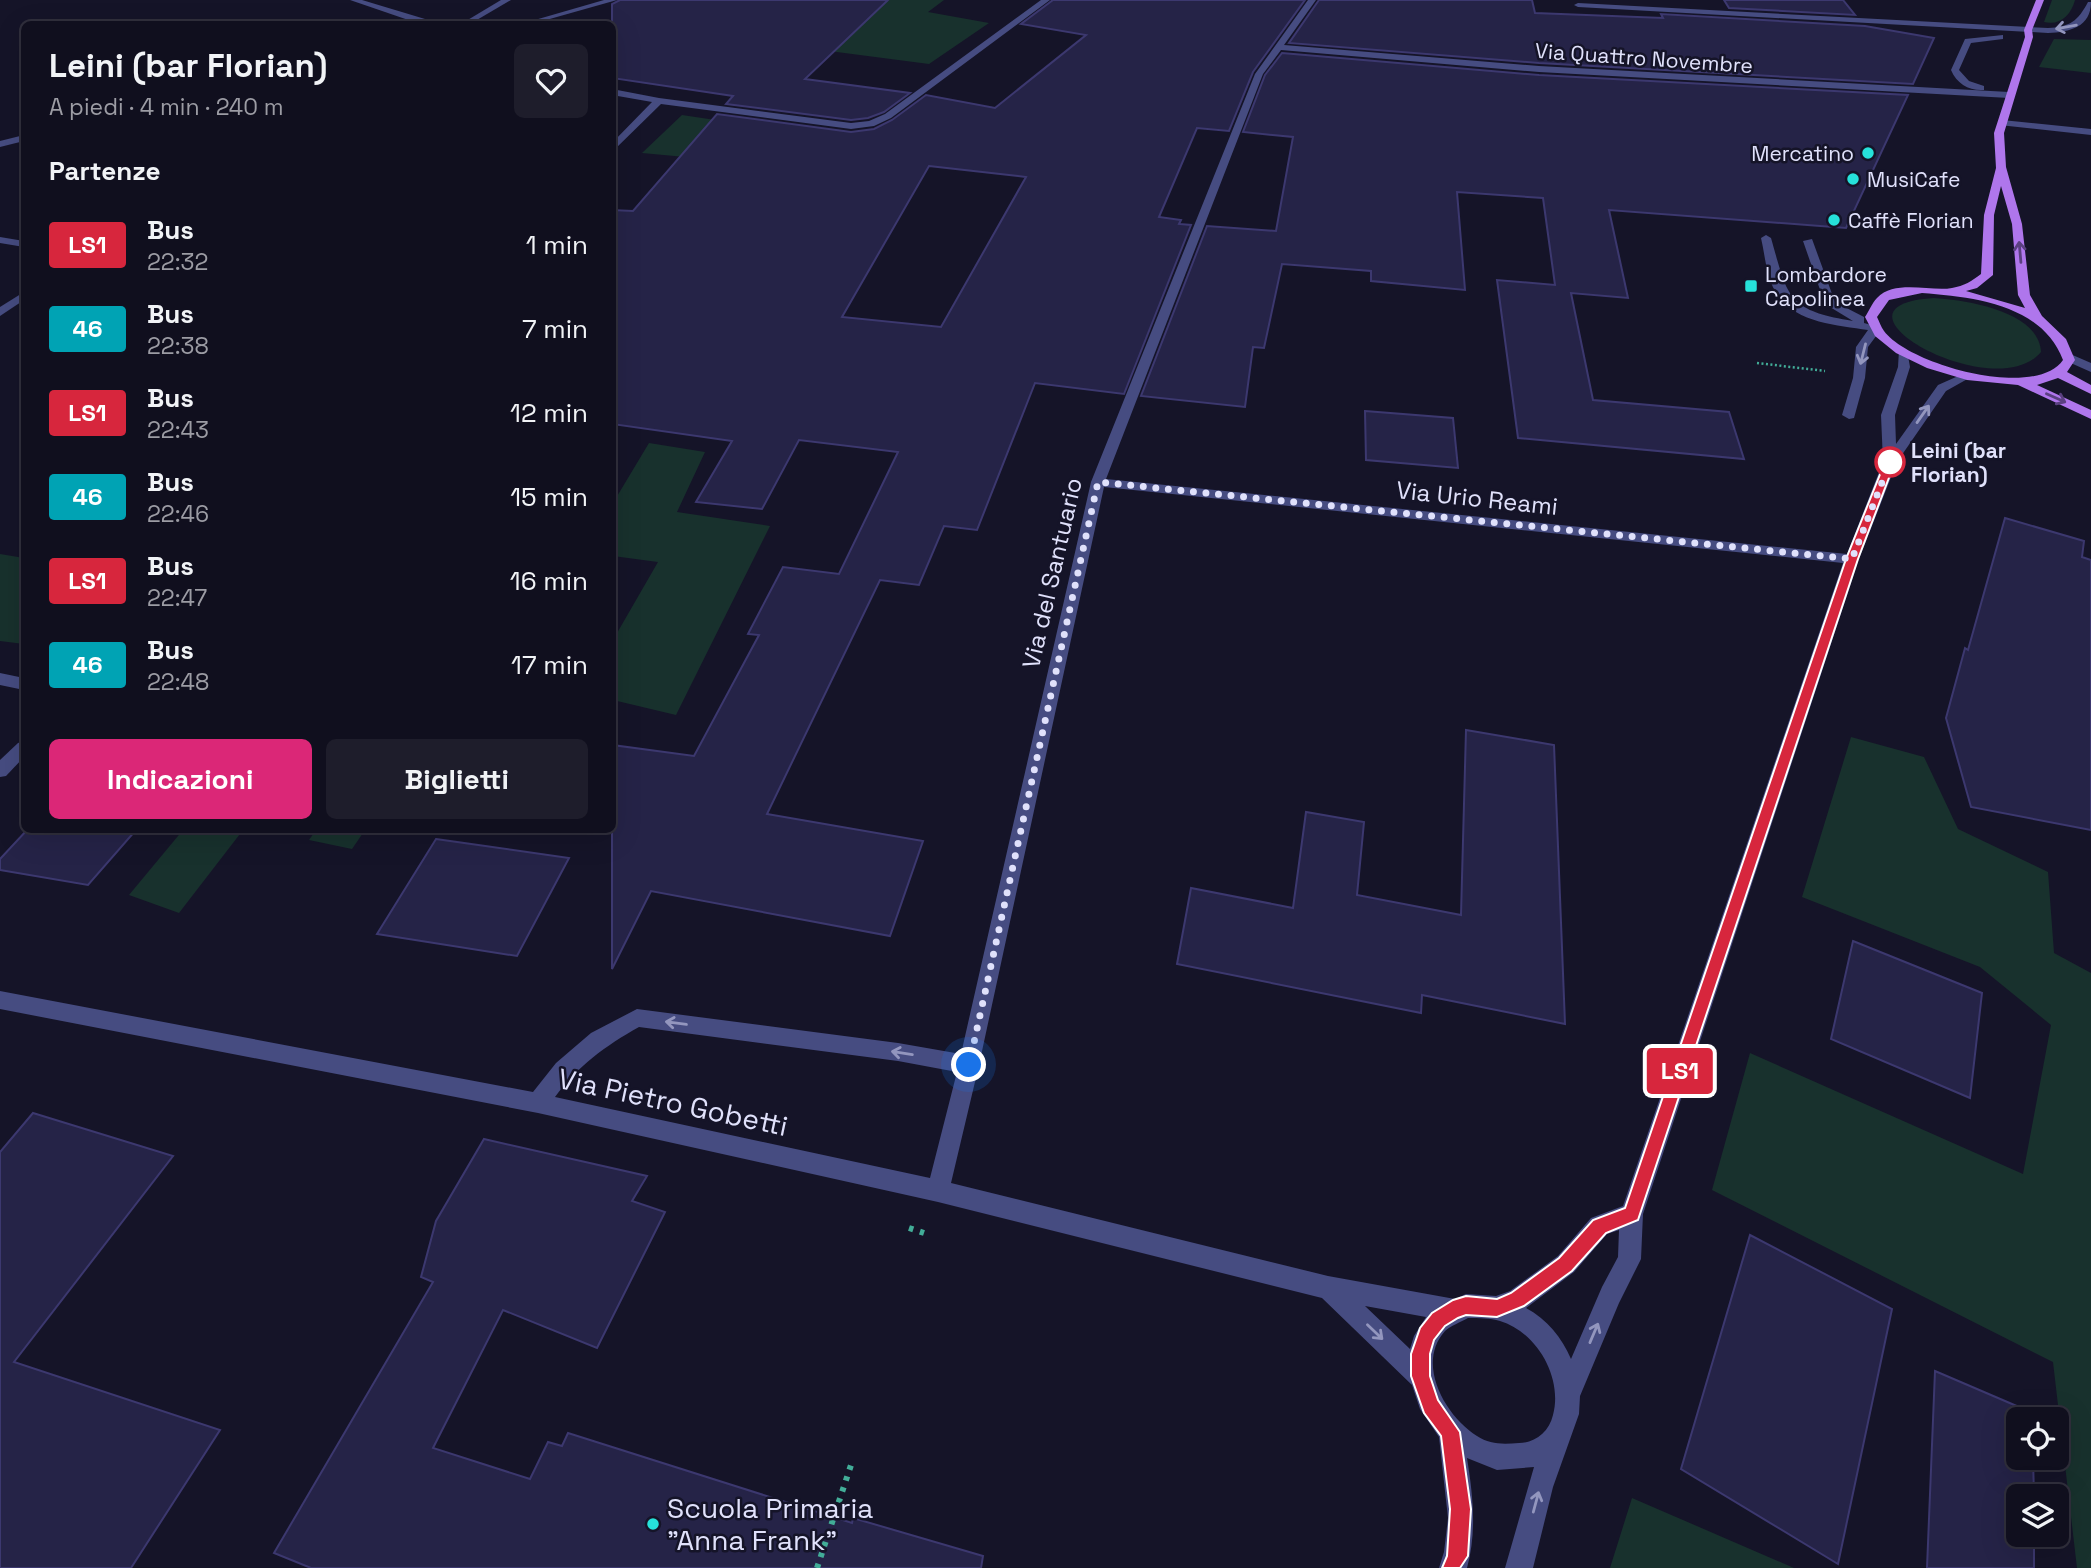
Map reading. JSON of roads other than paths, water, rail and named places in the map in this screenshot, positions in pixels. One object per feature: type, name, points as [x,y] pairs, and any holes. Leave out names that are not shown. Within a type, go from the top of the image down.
[{"type":"main road","points":[[2036,317],[2024,295],[2017,224],[2001,167],[1999,133],[2008,95],[2040,0]]},
{"type":"main road","points":[[1950,292],[1973,286],[1987,275],[1989,215],[2001,167]]},
{"type":"main road","points":[[1922,290],[1950,292],[2005,304],[2036,317],[2052,329],[2066,345],[2069,360],[2059,373],[2044,379],[2021,382],[1965,377],[1903,353],[1881,336],[1872,322],[1872,310],[1881,300],[1898,293],[1922,290]]},
{"type":"main road","points":[[2059,373],[2091,390]]},
{"type":"main road","points":[[2021,382],[2091,415]]},
{"type":"street","points":[[354,0],[419,21]]},
{"type":"street","points":[[470,21],[507,0]]},
{"type":"street","points":[[536,21],[613,0]]},
{"type":"street","points":[[616,93],[828,123],[872,124],[888,117],[1046,0]]},
{"type":"street","name":"Via del Santuario","points":[[938,1191],[969,1065],[1098,482],[1259,74],[1312,0]]},
{"type":"street","points":[[2008,95],[1971,86],[1958,78],[1955,71],[1968,41],[2078,25],[2084,21],[2091,4]]},
{"type":"street","points":[[1578,5],[2028,33]]},
{"type":"street","name":"Via Quattro Novembre","points":[[1279,47],[1552,70],[2008,95]]},
{"type":"street","points":[[616,145],[659,101]]},
{"type":"street","points":[[2002,123],[2091,132]]},
{"type":"street","points":[[0,144],[21,139]]},
{"type":"street","points":[[1766,237],[1781,293],[1800,310],[1821,318],[1876,328]]},
{"type":"street","points":[[0,240],[21,244]]},
{"type":"street","points":[[1808,241],[1831,304],[1876,328]]},
{"type":"street","points":[[0,312],[21,297]]},
{"type":"street","points":[[1849,415],[1859,378],[1862,347],[1876,328]]},
{"type":"street","points":[[1890,462],[1888,415],[1904,367],[1903,353]]},
{"type":"street","points":[[2068,356],[2091,368]]},
{"type":"street","points":[[1568,1396],[1610,1295],[1629,1259],[1632,1214],[1852,559],[1890,462],[1942,388],[1965,377]]},
{"type":"street","name":"Via Urio Reami","points":[[1098,482],[1852,559]]},
{"type":"street","points":[[0,679],[21,683]]},
{"type":"street","points":[[0,771],[21,750]]},
{"type":"street","name":"Via Pietro Gobetti","points":[[0,1000],[538,1103],[938,1191],[1328,1288],[1453,1310]]},
{"type":"street","points":[[538,1103],[563,1070],[598,1039],[637,1018],[898,1052],[969,1065]]},
{"type":"street","points":[[1497,1308],[1518,1300],[1566,1264],[1600,1226],[1632,1214]]},
{"type":"street","name":"Via Pietro Gobetti","points":[[1328,1288],[1421,1376]]},
{"type":"street","points":[[1519,1568],[1540,1487],[1567,1412],[1568,1396],[1562,1367],[1546,1340],[1523,1319],[1497,1308],[1466,1306],[1453,1310],[1438,1320],[1427,1335],[1420,1354],[1421,1376],[1431,1406],[1451,1432],[1484,1453],[1502,1458],[1536,1454],[1557,1437]]},
{"type":"street","points":[[1451,1432],[1461,1509],[1457,1556],[1453,1568]]},
{"type":"place","name":"Mercatino","points":[[1868,153]]},
{"type":"place","name":"MusiCafe","points":[[1853,179]]},
{"type":"place","name":"Caffè Florian","points":[[1834,220]]},
{"type":"place","name":"Lombardore Capolinea","points":[[1751,286]]},
{"type":"place","name":"Leini (bar Florian)","points":[[1890,462]]},
{"type":"place","name":"Scuola Primaria \"Anna Frank\"","points":[[653,1524]]}]
